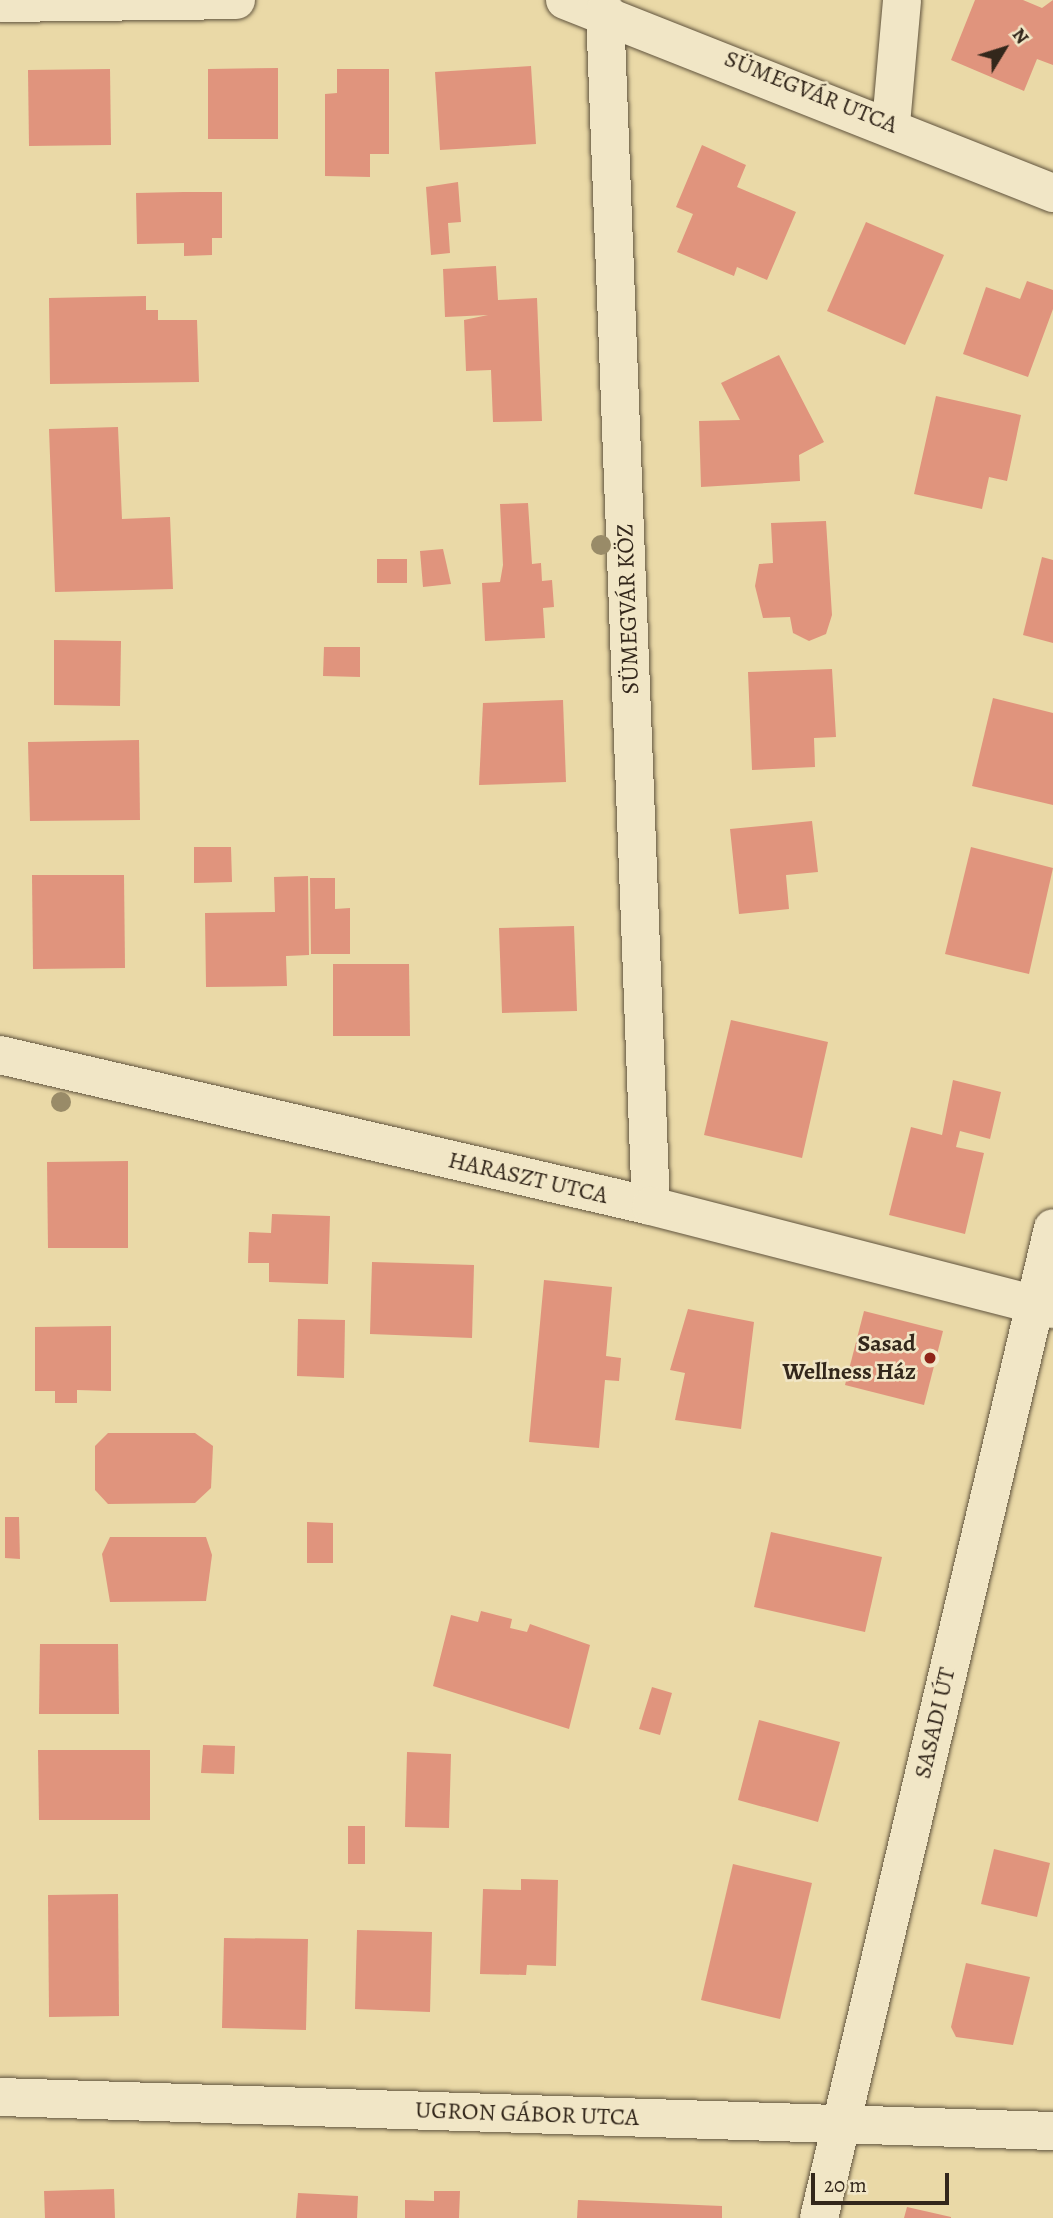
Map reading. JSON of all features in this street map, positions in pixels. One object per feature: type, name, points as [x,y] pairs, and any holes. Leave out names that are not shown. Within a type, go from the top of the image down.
[{"type":"street","points":[[0,3],[236,0]]},
{"type":"street","name":"SÜMEGVÁR UTCA","points":[[565,0],[605,11],[891,124],[1053,193]]},
{"type":"street","points":[[891,124],[902,0]]},
{"type":"street","name":"SÜMEGVÁR KÖZ","points":[[605,11],[651,1206]]},
{"type":"street","name":"HARASZT UTCA","points":[[0,1055],[651,1206],[1044,1306]]},
{"type":"street","name":"SASADI ÚT","points":[[819,2218],[1044,1306],[1053,1228]]},
{"type":"street","name":"UGRON GÁBOR UTCA","points":[[0,2097],[1053,2132]]},
{"type":"building","points":[[975,0],[1023,0],[1042,8],[1053,0],[1053,65],[1037,59],[1024,91],[951,60]]},
{"type":"building","points":[[531,66],[536,144],[440,150],[435,72]]},
{"type":"building","points":[[278,68],[278,139],[208,139],[208,69]]},
{"type":"building","points":[[110,69],[111,145],[29,146],[28,70]]},
{"type":"building","points":[[337,69],[389,69],[389,154],[370,154],[370,177],[325,176],[325,94],[337,93]]},
{"type":"building","points":[[702,145],[746,165],[737,187],[796,212],[767,280],[737,267],[734,276],[677,252],[693,214],[676,207]]},
{"type":"building","points":[[458,182],[461,222],[448,223],[450,253],[431,255],[426,187]]},
{"type":"building","points":[[222,192],[222,238],[212,238],[212,255],[184,256],[184,243],[137,244],[136,193]]},
{"type":"building","points":[[866,222],[944,255],[905,345],[827,311]]},
{"type":"building","points":[[496,266],[498,300],[537,298],[542,421],[493,422],[491,370],[466,371],[464,320],[488,315],[445,317],[443,269]]},
{"type":"building","points":[[1027,281],[1053,290],[1053,309],[1028,377],[963,354],[986,287],[1020,299]]},
{"type":"building","points":[[146,296],[146,310],[158,310],[158,320],[197,320],[199,382],[50,384],[49,298]]},
{"type":"building","points":[[779,355],[824,442],[799,455],[800,481],[701,487],[699,421],[740,420],[721,383]]},
{"type":"building","points":[[936,396],[1021,415],[1007,481],[989,477],[982,509],[914,494]]},
{"type":"building","points":[[118,427],[122,519],[170,517],[173,589],[55,592],[49,429]]},
{"type":"building","points":[[528,503],[532,564],[541,563],[542,581],[552,580],[554,607],[543,608],[545,638],[485,641],[482,583],[500,582],[503,565],[500,504]]},
{"type":"building","points":[[826,521],[832,615],[826,634],[809,641],[793,633],[790,617],[763,618],[755,586],[759,564],[773,563],[771,523]]},
{"type":"building","points":[[443,549],[451,584],[423,587],[420,551]]},
{"type":"building","points":[[1042,557],[1053,560],[1053,643],[1023,635]]},
{"type":"building","points":[[377,559],[407,559],[407,583],[377,583]]},
{"type":"building","points":[[54,640],[121,641],[120,706],[54,705]]},
{"type":"building","points":[[324,647],[360,647],[360,677],[323,676]]},
{"type":"building","points":[[832,669],[836,737],[814,738],[815,767],[752,770],[748,672]]},
{"type":"building","points":[[993,698],[1053,713],[1053,805],[972,786]]},
{"type":"building","points":[[563,700],[566,782],[479,785],[483,703]]},
{"type":"building","points":[[139,740],[140,820],[30,821],[28,742]]},
{"type":"building","points":[[812,821],[818,872],[786,875],[789,909],[739,914],[730,829]]},
{"type":"building","points":[[194,847],[231,847],[232,882],[194,883]]},
{"type":"building","points":[[971,847],[1053,868],[1029,974],[945,954]]},
{"type":"building","points":[[32,875],[124,875],[125,968],[33,969]]},
{"type":"building","points":[[308,876],[309,955],[286,956],[287,986],[206,987],[205,913],[275,912],[274,877]]},
{"type":"building","points":[[310,878],[335,878],[335,909],[350,908],[350,954],[311,954]]},
{"type":"building","points":[[574,926],[577,1011],[502,1013],[499,928]]},
{"type":"building","points":[[333,964],[409,964],[410,1036],[333,1036]]},
{"type":"building","points":[[731,1020],[828,1042],[802,1158],[704,1135]]},
{"type":"building","points":[[953,1080],[1001,1092],[990,1139],[960,1131],[956,1147],[984,1153],[965,1234],[889,1215],[911,1127],[942,1135]]},
{"type":"building","points":[[128,1161],[128,1248],[48,1248],[47,1162]]},
{"type":"building","points":[[272,1214],[330,1216],[328,1284],[269,1282],[269,1263],[248,1263],[249,1232],[271,1233]]},
{"type":"building","points":[[372,1262],[474,1265],[472,1338],[370,1334]]},
{"type":"building","points":[[544,1280],[612,1287],[606,1356],[621,1358],[619,1381],[605,1380],[599,1448],[529,1442]]},
{"type":"building","points":[[688,1309],[754,1322],[741,1429],[675,1420],[685,1373],[670,1370]]},
{"type":"building","points":[[864,1311],[943,1331],[924,1405],[845,1385]]},
{"type":"building","points":[[298,1319],[345,1320],[344,1378],[297,1376]]},
{"type":"building","points":[[111,1326],[111,1391],[77,1390],[77,1403],[55,1403],[55,1391],[35,1391],[35,1327]]},
{"type":"building","points":[[108,1433],[195,1433],[213,1446],[211,1488],[195,1503],[108,1504],[95,1490],[95,1446]]},
{"type":"building","points":[[5,1517],[19,1517],[20,1559],[5,1558]]},
{"type":"building","points":[[307,1522],[333,1523],[333,1563],[307,1563]]},
{"type":"building","points":[[771,1532],[882,1557],[865,1632],[754,1607]]},
{"type":"building","points":[[110,1537],[206,1537],[212,1555],[206,1601],[110,1602],[102,1554]]},
{"type":"building","points":[[481,1611],[512,1619],[510,1628],[527,1632],[530,1624],[590,1645],[569,1729],[433,1686],[451,1615],[478,1622]]},
{"type":"building","points":[[40,1644],[118,1644],[119,1714],[39,1714]]},
{"type":"building","points":[[652,1687],[672,1693],[660,1735],[639,1729]]},
{"type":"building","points":[[759,1720],[840,1742],[818,1822],[738,1800]]},
{"type":"building","points":[[203,1745],[235,1746],[234,1774],[201,1773]]},
{"type":"building","points":[[38,1750],[150,1750],[150,1820],[39,1820]]},
{"type":"building","points":[[407,1752],[451,1754],[449,1828],[405,1827]]},
{"type":"building","points":[[348,1826],[365,1826],[365,1864],[348,1864]]},
{"type":"building","points":[[994,1849],[1050,1863],[1037,1917],[981,1904]]},
{"type":"building","points":[[733,1864],[812,1883],[780,2019],[701,2000]]},
{"type":"building","points":[[521,1879],[558,1880],[556,1966],[527,1965],[526,1975],[480,1974],[483,1889],[521,1890]]},
{"type":"building","points":[[118,1894],[119,2016],[49,2017],[48,1895]]},
{"type":"building","points":[[357,1930],[432,1932],[430,2012],[355,2009]]},
{"type":"building","points":[[224,1938],[308,1939],[306,2030],[222,2028]]},
{"type":"building","points":[[966,1963],[1030,1977],[1013,2045],[956,2037],[951,2027]]},
{"type":"building","points":[[114,2189],[115,2218],[45,2218],[44,2191]]},
{"type":"building","points":[[434,2191],[460,2191],[459,2218],[405,2218],[405,2200],[434,2201]]},
{"type":"building","points":[[298,2193],[358,2196],[357,2218],[296,2218]]},
{"type":"building","points":[[578,2200],[722,2206],[722,2218],[577,2218]]},
{"type":"building","points":[[907,2207],[951,2217],[951,2218],[904,2218]]},
{"type":"place","name":"Sasad Wellness Ház","points":[[930,1358]]}]
